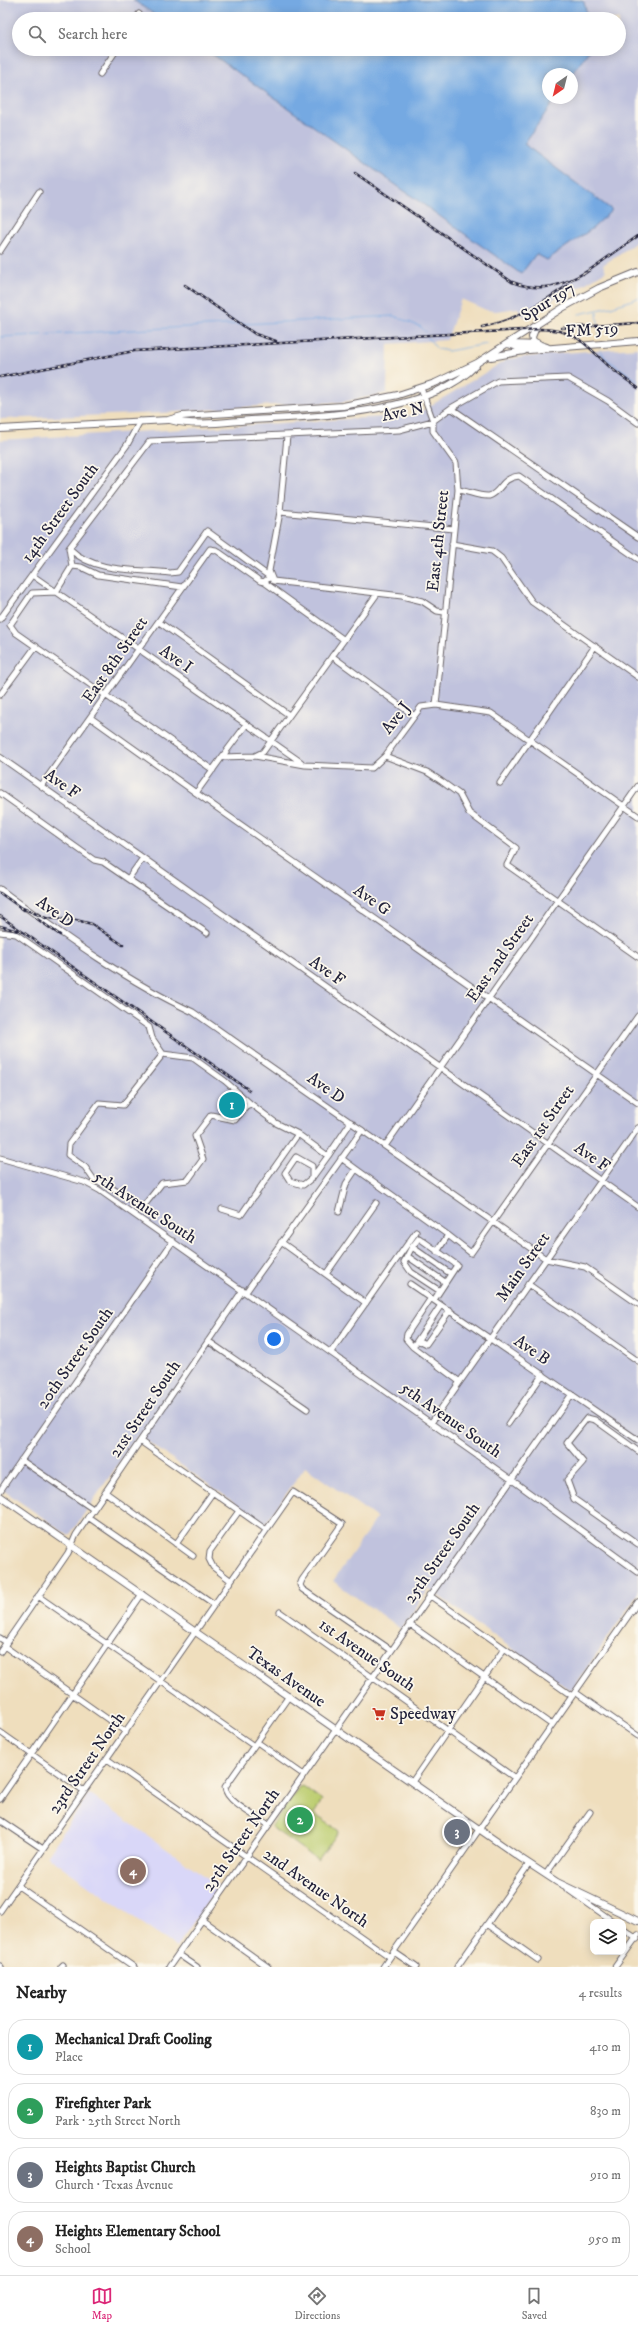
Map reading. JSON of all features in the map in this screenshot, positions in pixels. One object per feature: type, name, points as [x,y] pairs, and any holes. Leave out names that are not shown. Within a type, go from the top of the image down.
[{"type":"main road","name":"Spur 197","points":[[477,364],[538,324],[599,288],[638,272]]},
{"type":"main road","points":[[538,324],[532,331],[533,341],[544,346]]},
{"type":"main road","name":"FM 519","points":[[508,344],[544,346],[638,341]]},
{"type":"main road","name":"FM 519","points":[[508,344],[529,350],[544,346]]},
{"type":"main road","points":[[488,358],[529,350]]},
{"type":"main road","points":[[0,429],[168,420],[182,416],[351,405],[389,398],[421,388],[477,364]]},
{"type":"main road","points":[[168,420],[182,423],[345,414],[385,407],[424,395],[469,373],[477,364]]},
{"type":"main road","name":"Texas Avenue","points":[[0,1496],[529,1864],[557,1882],[638,1921]]},
{"type":"street","points":[[100,74],[112,56]]},
{"type":"street","points":[[0,251],[39,192]]},
{"type":"street","name":"Ave N","points":[[69,548],[150,441],[399,430],[433,421],[451,408],[498,381],[568,378],[608,401],[638,423]]},
{"type":"street","name":"East 4th Street","points":[[421,388],[433,421],[433,431],[456,463],[458,490],[444,612],[436,705]]},
{"type":"street","points":[[451,408],[638,537]]},
{"type":"street","name":"14th Street South","points":[[0,619],[127,445],[140,421]]},
{"type":"street","points":[[287,436],[280,512],[270,576],[264,582],[343,639]]},
{"type":"street","points":[[458,490],[487,496],[493,494],[504,481],[519,476],[638,559]]},
{"type":"street","points":[[280,512],[454,529]]},
{"type":"street","points":[[69,548],[81,558],[93,564],[170,573],[178,572],[207,531],[279,584],[377,594],[422,601],[437,611],[444,612]]},
{"type":"street","points":[[452,544],[492,551],[501,558],[532,602],[638,677]]},
{"type":"street","points":[[69,548],[72,566],[56,592],[32,593],[10,625],[16,633],[213,770]]},
{"type":"street","name":"East 8th Street","points":[[41,786],[91,718],[210,549],[216,550],[260,581],[264,582]]},
{"type":"street","points":[[72,566],[81,567],[98,575],[182,587]]},
{"type":"street","name":"Ave I","points":[[32,575],[271,741],[287,755],[305,765]]},
{"type":"street","points":[[255,756],[263,752],[343,639],[377,594]]},
{"type":"street","points":[[159,622],[289,715]]},
{"type":"street","points":[[0,695],[36,646]]},
{"type":"street","points":[[500,783],[595,646]]},
{"type":"street","points":[[332,656],[413,715]]},
{"type":"street","name":"Ave J","points":[[222,757],[255,756],[305,765],[372,768],[385,756],[413,715],[421,707],[436,705],[491,712],[638,816]]},
{"type":"street","name":"Ave G","points":[[91,718],[196,794],[638,1103]]},
{"type":"street","points":[[196,794],[246,725]]},
{"type":"street","points":[[385,756],[427,772],[459,794],[469,813],[516,848],[507,865],[638,957]]},
{"type":"street","name":"Ave F","points":[[0,757],[638,1207]]},
{"type":"street","name":"East 2nd Street","points":[[385,1146],[638,786]]},
{"type":"street","points":[[0,794],[94,860],[103,862],[207,933]]},
{"type":"street","points":[[128,879],[143,858]]},
{"type":"street","name":"Ave D","points":[[0,889],[87,951],[172,1002],[194,1012],[546,1259],[585,1267],[638,1304]]},
{"type":"street","points":[[0,932],[16,934],[149,1027],[152,1038],[163,1054],[193,1058],[225,1081],[251,1104],[276,1123],[298,1134],[328,1156]]},
{"type":"street","name":"East 1st Street","points":[[448,1235],[471,1253],[638,1016]]},
{"type":"street","points":[[163,1054],[123,1105],[99,1103],[70,1144],[68,1155],[85,1167],[94,1180],[107,1185],[142,1208],[162,1183],[188,1180],[202,1159],[196,1136],[211,1115],[235,1120],[246,1106],[251,1104]]},
{"type":"street","points":[[312,1178],[312,1166],[296,1157],[285,1173],[290,1181],[303,1185],[312,1178],[351,1122]]},
{"type":"street","name":"Main Street","points":[[431,1423],[638,1128]]},
{"type":"street","name":"21st Street South","points":[[0,1652],[72,1546],[76,1535],[93,1509],[208,1341],[362,1130]]},
{"type":"street","points":[[222,1209],[241,1215],[298,1134]]},
{"type":"street","name":"5th Avenue South","points":[[0,1158],[84,1182],[173,1241],[331,1352],[512,1480],[638,1572]]},
{"type":"street","points":[[341,1158],[448,1235],[437,1252]]},
{"type":"street","points":[[339,1212],[346,1184],[356,1169]]},
{"type":"street","points":[[326,1274],[376,1203]]},
{"type":"street","points":[[331,1352],[416,1232]]},
{"type":"street","points":[[440,1291],[411,1272],[404,1262],[419,1238],[457,1265],[440,1291],[406,1339],[413,1347],[460,1382]]},
{"type":"street","name":"20th Street South","points":[[0,1491],[173,1241]]},
{"type":"street","points":[[281,1242],[366,1303]]},
{"type":"street","points":[[412,1247],[451,1274]]},
{"type":"street","points":[[407,1256],[445,1282]]},
{"type":"street","name":"Ave B","points":[[410,1284],[638,1440]]},
{"type":"street","points":[[528,1284],[638,1361]]},
{"type":"street","points":[[413,1347],[441,1305]]},
{"type":"street","points":[[418,1340],[426,1344],[450,1310]]},
{"type":"street","points":[[208,1341],[307,1409]]},
{"type":"street","points":[[508,1424],[543,1374]]},
{"type":"street","name":"25th Street South","points":[[336,1729],[390,1650],[572,1394]]},
{"type":"street","points":[[638,1451],[595,1420],[587,1418],[566,1443],[576,1451],[583,1462],[567,1480],[574,1499],[638,1544]]},
{"type":"street","points":[[140,1441],[265,1529]]},
{"type":"street","points":[[21,1460],[93,1509]]},
{"type":"street","points":[[105,1492],[193,1556]]},
{"type":"street","points":[[176,1544],[213,1492]]},
{"type":"street","name":"23rd Street North","points":[[0,1909],[18,1886],[126,1732],[265,1529],[293,1492],[342,1524],[302,1580],[300,1585],[302,1589],[390,1650]]},
{"type":"street","points":[[230,1580],[214,1567],[209,1560],[210,1551],[239,1511]]},
{"type":"street","points":[[88,1517],[214,1604]]},
{"type":"street","points":[[0,1799],[142,1594]]},
{"type":"street","points":[[429,1595],[504,1649],[638,1736]]},
{"type":"street","points":[[38,1596],[161,1681],[304,1775]]},
{"type":"street","points":[[383,1967],[638,1602]]},
{"type":"street","name":"1st Avenue South","points":[[280,1612],[515,1778]]},
{"type":"street","points":[[409,1624],[552,1725]]},
{"type":"street","points":[[0,1638],[5,1644],[73,1695],[126,1732]]},
{"type":"street","points":[[412,1782],[504,1649]]},
{"type":"street","points":[[269,1825],[231,1800],[225,1790],[289,1696]]},
{"type":"street","name":"25th Street North","points":[[169,1967],[336,1729]]},
{"type":"street","points":[[0,1732],[84,1790]]},
{"type":"street","name":"2nd Avenue North","points":[[107,1759],[390,1957]]},
{"type":"street","points":[[546,1874],[590,1812]]},
{"type":"street","points":[[0,1820],[43,1849]]},
{"type":"street","points":[[457,1967],[529,1864]]},
{"type":"street","name":"Texas Avenue","points":[[557,1882],[610,1919]]},
{"type":"street","points":[[18,1886],[134,1967]]},
{"type":"street","points":[[202,1920],[268,1967]]},
{"type":"street","points":[[487,1924],[538,1960]]},
{"type":"street","points":[[615,1967],[637,1937],[626,1931]]},
{"type":"street","points":[[394,1952],[416,1967]]},
{"type":"street","points":[[178,1954],[197,1967]]},
{"type":"shaded area","points":[[0,0],[133,0],[151,12],[12,12],[12,56],[215,56],[261,87],[536,253],[612,210],[524,144],[552,104],[578,104],[577,68],[585,56],[626,56],[626,12],[586,12],[584,2],[580,0],[638,0],[638,241],[603,265],[606,271],[573,291],[561,294],[530,315],[524,317],[518,308],[496,311],[486,310],[461,299],[447,340],[388,344],[387,393],[343,402],[273,405],[162,413],[0,419]]},
{"type":"shaded area","points":[[638,348],[638,1594],[571,1691],[429,1589],[401,1629],[333,1581],[377,1518],[305,1467],[265,1524],[138,1435],[69,1536],[0,1488],[0,440],[415,415],[508,359],[561,353]]},
{"type":"shaded area","points":[[89,1794],[219,1886],[176,1947],[47,1856]]},
{"type":"green space","points":[[303,1786],[322,1800],[314,1814],[339,1831],[318,1860],[271,1827],[299,1787]]},
{"type":"water","points":[[133,0],[580,0],[584,2],[586,12],[151,12]]},
{"type":"water","points":[[215,56],[585,56],[577,68],[542,68],[542,104],[552,104],[524,144],[612,210],[593,228],[547,260],[536,254],[521,274]]},
{"type":"waterway","points":[[579,314],[611,307],[638,298]]},
{"type":"waterway","points":[[597,312],[598,323]]},
{"type":"waterway","points":[[0,337],[394,316],[421,327],[426,332]]},
{"type":"waterway","points":[[599,329],[599,337]]},
{"type":"waterway","points":[[428,338],[437,349],[448,351],[487,344]]},
{"type":"waterway","points":[[600,349],[605,358],[638,381]]},
{"type":"railway","points":[[355,173],[512,282],[533,287],[552,286],[561,284],[589,270]]},
{"type":"railway","points":[[584,274],[638,236]]},
{"type":"railway","points":[[185,285],[255,334],[276,341]]},
{"type":"railway","points":[[482,327],[516,316],[538,305],[568,285]]},
{"type":"railway","points":[[562,328],[638,323]]},
{"type":"railway","points":[[0,377],[134,351],[541,329],[564,332],[580,340],[614,371],[638,388]]},
{"type":"railway","points":[[0,893],[24,910]]},
{"type":"railway","points":[[20,907],[46,918],[76,920],[92,924],[123,945]]},
{"type":"railway","points":[[0,916],[249,1090]]},
{"type":"railway","points":[[36,918],[60,935]]},
{"type":"railway","points":[[0,926],[18,931]]},
{"type":"place","name":"Mechanical Draft Cooling","points":[[232,1105]]},
{"type":"place","name":"Speedway","points":[[379,1714]]},
{"type":"place","name":"Firefighter Park","points":[[300,1820]]},
{"type":"place","name":"Heights Baptist Church","points":[[457,1832]]},
{"type":"place","name":"Heights Elementary School","points":[[133,1871]]}]
